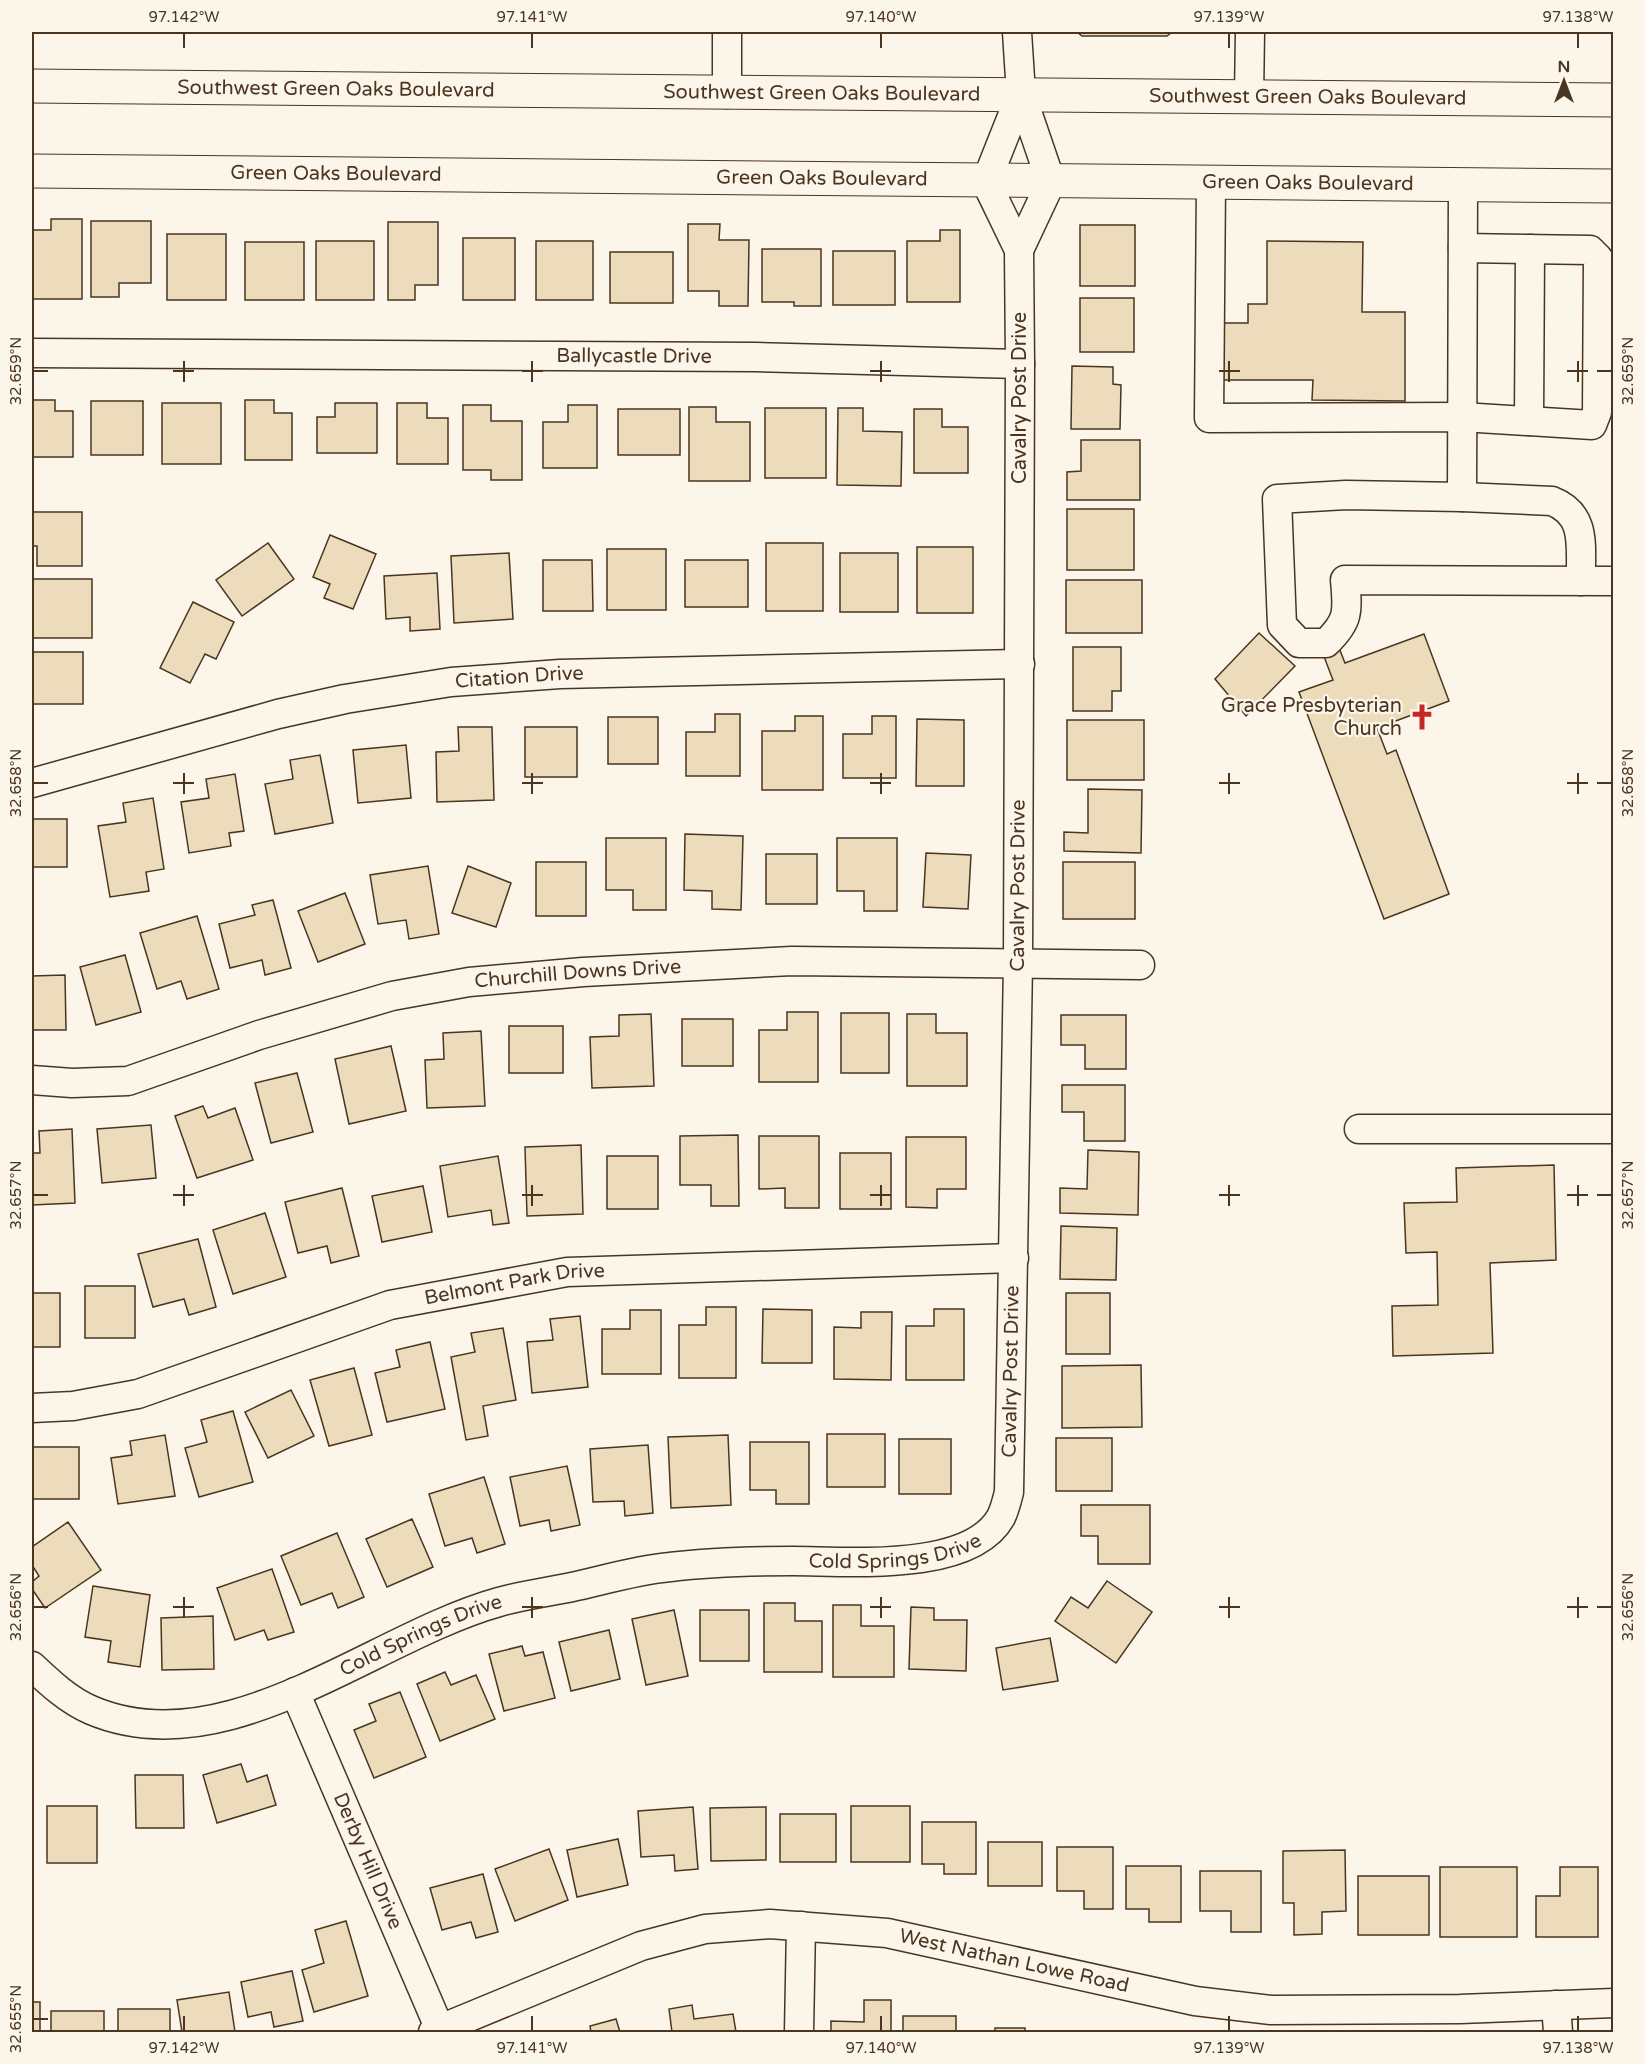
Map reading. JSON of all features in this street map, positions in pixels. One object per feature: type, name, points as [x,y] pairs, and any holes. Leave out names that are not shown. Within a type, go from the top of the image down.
[{"type":"main road","name":"Southwest Green Oaks Boulevard","points":[[32,86],[727,94],[1022,94],[1614,100]]},
{"type":"main road","name":"Green Oaks Boulevard","points":[[32,171],[986,182],[1614,186]]},
{"type":"street","points":[[727,32],[727,94]]},
{"type":"street","points":[[1017,32],[1022,94],[1051,182]]},
{"type":"street","points":[[1249,97],[1250,32]]},
{"type":"street","points":[[986,182],[1022,94]]},
{"type":"street","name":"Cavalry Post Drive","points":[[986,182],[1019,250],[1020,664],[1014,1258],[1009,1492],[1001,1517]]},
{"type":"street","name":"Cavalry Post Drive","points":[[1019,250],[1051,182]]},
{"type":"street","points":[[1211,183],[1209,418],[1462,417],[1592,425],[1597,412],[1598,258],[1590,250],[1463,248]]},
{"type":"street","points":[[1462,497],[1463,185]]},
{"type":"street","points":[[1529,421],[1530,249]]},
{"type":"street","name":"Ballycastle Drive","points":[[32,354],[755,357],[1020,363]]},
{"type":"street","points":[[1581,581],[1580,529],[1574,515],[1563,505],[1552,501],[1346,495],[1277,499],[1282,625],[1299,643],[1326,643],[1343,626],[1347,600],[1345,580],[1581,581],[1614,581]]},
{"type":"street","name":"Citation Drive","points":[[32,783],[278,714],[345,699],[451,682],[560,674],[1020,664]]},
{"type":"street","name":"Churchill Downs Drive","points":[[32,1080],[128,1081],[259,1035],[370,1002],[469,982],[583,972],[792,961],[1140,965]]},
{"type":"street","points":[[1359,1129],[1614,1129]]},
{"type":"street","name":"Belmont Park Drive","points":[[32,1408],[73,1406],[138,1394],[390,1305],[567,1272],[1014,1258]]},
{"type":"street","name":"Cold Springs Drive","points":[[32,1666],[58,1690],[90,1710],[121,1719],[161,1725],[203,1724],[295,1692],[459,1616],[499,1602],[668,1567],[742,1561],[920,1560],[955,1551],[984,1536],[1001,1517]]},
{"type":"street","name":"Derby Hill Drive","points":[[295,1692],[438,2032]]},
{"type":"street","name":"West Nathan Lowe Road","points":[[438,2032],[641,1946],[705,1929],[770,1924],[887,1933],[1195,2001],[1271,2010],[1557,2019],[1614,2003]]},
{"type":"street","points":[[799,2032],[801,1926]]},
{"type":"building","points":[[1077,32],[1172,32],[1167,36],[1082,36]]},
{"type":"building","points":[[51,219],[82,219],[82,299],[32,299],[32,230],[51,230]]},
{"type":"building","points":[[91,221],[151,221],[151,283],[119,283],[119,297],[91,297]]},
{"type":"building","points":[[388,222],[438,222],[438,285],[415,285],[415,300],[388,300]]},
{"type":"building","points":[[688,224],[720,224],[719,240],[749,240],[748,306],[719,306],[719,291],[688,291]]},
{"type":"building","points":[[1080,225],[1135,225],[1135,286],[1080,286]]},
{"type":"building","points":[[940,230],[960,230],[960,302],[907,302],[907,241],[940,241]]},
{"type":"building","points":[[167,234],[226,234],[226,300],[167,300]]},
{"type":"building","points":[[463,238],[515,238],[515,300],[463,300]]},
{"type":"building","points":[[316,241],[374,241],[374,300],[316,300]]},
{"type":"building","points":[[536,241],[593,241],[593,300],[536,300]]},
{"type":"building","points":[[1267,241],[1363,242],[1362,312],[1405,312],[1405,401],[1312,400],[1313,380],[1222,380],[1223,323],[1248,323],[1248,304],[1267,304]]},
{"type":"building","points":[[245,242],[304,242],[304,300],[245,300]]},
{"type":"building","points":[[762,249],[821,249],[821,306],[794,306],[794,302],[762,302]]},
{"type":"building","points":[[833,251],[895,251],[895,305],[833,305]]},
{"type":"building","points":[[610,252],[673,252],[673,303],[610,303]]},
{"type":"building","points":[[1080,298],[1134,298],[1134,352],[1080,352]]},
{"type":"building","points":[[1072,366],[1113,367],[1113,384],[1121,385],[1120,429],[1071,429]]},
{"type":"building","points":[[32,400],[55,400],[55,411],[73,411],[73,457],[32,457]]},
{"type":"building","points":[[245,400],[274,400],[274,413],[292,413],[292,460],[245,460]]},
{"type":"building","points":[[91,401],[143,401],[143,455],[91,455]]},
{"type":"building","points":[[162,403],[221,403],[221,464],[162,464]]},
{"type":"building","points":[[335,403],[377,403],[377,453],[317,453],[317,417],[335,417]]},
{"type":"building","points":[[397,403],[427,403],[427,418],[448,418],[448,464],[397,464]]},
{"type":"building","points":[[463,405],[491,405],[491,421],[522,421],[522,480],[491,480],[491,470],[463,470]]},
{"type":"building","points":[[568,405],[597,405],[597,468],[543,468],[543,422],[568,422]]},
{"type":"building","points":[[689,407],[716,407],[716,422],[750,422],[750,481],[689,481]]},
{"type":"building","points":[[765,408],[826,408],[826,478],[765,478]]},
{"type":"building","points":[[838,408],[863,408],[863,431],[902,432],[901,486],[837,485]]},
{"type":"building","points":[[618,409],[680,409],[680,455],[618,455]]},
{"type":"building","points":[[914,409],[942,409],[942,427],[968,427],[968,473],[914,473]]},
{"type":"building","points":[[1081,440],[1140,440],[1140,500],[1067,500],[1067,472],[1081,471]]},
{"type":"building","points":[[1067,509],[1134,509],[1134,570],[1067,570]]},
{"type":"building","points":[[32,512],[82,512],[82,566],[37,566],[37,546],[32,546]]},
{"type":"building","points":[[330,535],[376,554],[353,609],[324,598],[330,584],[313,577]]},
{"type":"building","points":[[268,543],[294,579],[242,616],[216,580]]},
{"type":"building","points":[[766,543],[823,543],[823,611],[766,611]]},
{"type":"building","points":[[917,547],[973,547],[973,613],[917,613]]},
{"type":"building","points":[[607,549],[666,549],[666,610],[607,610]]},
{"type":"building","points":[[509,553],[513,619],[454,623],[451,556]]},
{"type":"building","points":[[840,553],[898,553],[898,612],[840,612]]},
{"type":"building","points":[[543,560],[592,560],[593,611],[543,611]]},
{"type":"building","points":[[685,560],[748,560],[748,607],[685,607]]},
{"type":"building","points":[[437,573],[440,629],[410,631],[410,617],[386,619],[384,576]]},
{"type":"building","points":[[32,579],[92,579],[92,638],[32,638]]},
{"type":"building","points":[[1066,580],[1142,580],[1142,633],[1066,633]]},
{"type":"building","points":[[193,602],[234,622],[216,659],[205,654],[190,683],[160,668]]},
{"type":"building","points":[[1259,633],[1295,666],[1246,716],[1215,679]]},
{"type":"building","points":[[1424,634],[1449,701],[1377,728],[1387,754],[1396,750],[1449,894],[1384,919],[1299,692],[1333,680],[1323,654],[1339,648],[1345,663]]},
{"type":"building","points":[[1073,647],[1121,647],[1121,691],[1112,691],[1112,711],[1073,711]]},
{"type":"building","points":[[32,652],[83,652],[83,704],[32,704]]},
{"type":"building","points":[[715,714],[740,714],[740,776],[686,776],[686,732],[715,732]]},
{"type":"building","points":[[795,716],[823,716],[823,790],[762,790],[762,731],[795,731]]},
{"type":"building","points":[[872,716],[896,716],[896,778],[843,778],[843,734],[872,734]]},
{"type":"building","points":[[608,717],[658,717],[658,764],[608,764]]},
{"type":"building","points":[[917,719],[964,720],[964,786],[916,786]]},
{"type":"building","points":[[1067,720],[1144,720],[1144,780],[1067,780]]},
{"type":"building","points":[[458,727],[492,727],[494,800],[437,802],[436,752],[459,751]]},
{"type":"building","points":[[525,727],[577,727],[577,777],[525,777]]},
{"type":"building","points":[[406,745],[411,798],[358,803],[353,750]]},
{"type":"building","points":[[320,755],[333,823],[275,834],[265,784],[293,779],[290,760]]},
{"type":"building","points":[[235,774],[244,831],[229,833],[231,846],[189,853],[181,802],[209,798],[206,779]]},
{"type":"building","points":[[1088,789],[1142,790],[1141,853],[1064,851],[1064,832],[1088,833]]},
{"type":"building","points":[[153,798],[164,869],[146,872],[149,891],[110,897],[98,826],[126,822],[123,803]]},
{"type":"building","points":[[32,819],[67,819],[67,867],[32,867]]},
{"type":"building","points":[[685,834],[743,836],[741,910],[712,909],[712,891],[684,890]]},
{"type":"building","points":[[606,838],[666,838],[666,910],[633,910],[633,890],[606,890]]},
{"type":"building","points":[[837,838],[897,838],[897,911],[864,911],[864,891],[837,891]]},
{"type":"building","points":[[926,853],[971,855],[968,909],[923,907]]},
{"type":"building","points":[[766,854],[817,854],[817,904],[766,904]]},
{"type":"building","points":[[536,862],[586,862],[586,916],[536,916]]},
{"type":"building","points":[[1063,862],[1135,862],[1135,919],[1063,919]]},
{"type":"building","points":[[428,866],[439,934],[409,939],[406,920],[378,924],[370,875]]},
{"type":"building","points":[[468,866],[511,883],[496,927],[452,913]]},
{"type":"building","points":[[345,893],[365,944],[318,962],[298,911]]},
{"type":"building","points":[[273,900],[291,968],[265,975],[262,960],[230,968],[219,924],[255,915],[252,905]]},
{"type":"building","points":[[197,916],[219,989],[187,999],[181,981],[157,989],[140,933]]},
{"type":"building","points":[[125,955],[141,1012],[96,1025],[80,967]]},
{"type":"building","points":[[65,975],[66,1030],[32,1030],[32,976]]},
{"type":"building","points":[[787,1012],[818,1012],[818,1082],[759,1082],[759,1030],[787,1030]]},
{"type":"building","points":[[841,1013],[889,1013],[889,1073],[841,1073]]},
{"type":"building","points":[[651,1014],[654,1086],[592,1088],[590,1037],[619,1036],[619,1015]]},
{"type":"building","points":[[907,1014],[936,1014],[936,1033],[967,1033],[967,1086],[907,1086]]},
{"type":"building","points":[[1061,1015],[1126,1015],[1126,1069],[1085,1069],[1085,1045],[1061,1045]]},
{"type":"building","points":[[682,1019],[733,1019],[733,1066],[682,1066]]},
{"type":"building","points":[[509,1026],[563,1026],[563,1073],[509,1073]]},
{"type":"building","points":[[481,1031],[485,1106],[427,1108],[425,1060],[444,1059],[443,1033]]},
{"type":"building","points":[[391,1046],[406,1111],[349,1124],[335,1059]]},
{"type":"building","points":[[297,1073],[313,1132],[271,1143],[255,1083]]},
{"type":"building","points":[[1062,1085],[1125,1085],[1125,1141],[1084,1141],[1084,1112],[1062,1112]]},
{"type":"building","points":[[203,1106],[208,1118],[235,1108],[253,1160],[197,1178],[175,1116]]},
{"type":"building","points":[[151,1125],[156,1178],[102,1183],[97,1129]]},
{"type":"building","points":[[72,1129],[75,1203],[32,1205],[32,1153],[40,1153],[39,1131]]},
{"type":"building","points":[[738,1135],[739,1206],[711,1206],[711,1185],[680,1185],[680,1136]]},
{"type":"building","points":[[759,1136],[819,1136],[819,1208],[785,1208],[785,1188],[759,1189]]},
{"type":"building","points":[[906,1137],[966,1137],[966,1189],[937,1189],[937,1208],[906,1207]]},
{"type":"building","points":[[581,1145],[583,1214],[527,1216],[525,1147]]},
{"type":"building","points":[[1088,1150],[1139,1152],[1138,1215],[1060,1213],[1060,1188],[1087,1189]]},
{"type":"building","points":[[840,1153],[891,1153],[891,1209],[840,1209]]},
{"type":"building","points":[[498,1156],[509,1223],[493,1225],[491,1210],[448,1217],[440,1166]]},
{"type":"building","points":[[607,1156],[658,1156],[658,1209],[607,1209]]},
{"type":"building","points":[[1554,1165],[1556,1260],[1490,1263],[1493,1353],[1393,1356],[1392,1306],[1438,1305],[1437,1252],[1406,1253],[1404,1203],[1457,1202],[1456,1168]]},
{"type":"building","points":[[423,1186],[432,1232],[382,1242],[372,1196]]},
{"type":"building","points":[[342,1188],[359,1256],[331,1263],[327,1246],[298,1253],[285,1202]]},
{"type":"building","points":[[265,1213],[286,1277],[233,1294],[213,1230]]},
{"type":"building","points":[[1061,1226],[1117,1228],[1116,1280],[1060,1279]]},
{"type":"building","points":[[198,1239],[216,1307],[189,1315],[184,1299],[153,1307],[138,1254]]},
{"type":"building","points":[[85,1286],[135,1286],[135,1338],[85,1338]]},
{"type":"building","points":[[32,1293],[60,1293],[60,1347],[32,1347]]},
{"type":"building","points":[[1066,1293],[1110,1293],[1110,1354],[1066,1354]]},
{"type":"building","points":[[706,1307],[736,1307],[736,1378],[679,1378],[679,1325],[706,1325]]},
{"type":"building","points":[[763,1309],[812,1310],[812,1363],[762,1363]]},
{"type":"building","points":[[934,1309],[964,1309],[964,1380],[906,1380],[906,1326],[934,1326]]},
{"type":"building","points":[[630,1310],[661,1310],[661,1374],[602,1374],[602,1329],[630,1329]]},
{"type":"building","points":[[861,1312],[892,1312],[891,1380],[834,1379],[834,1327],[861,1328]]},
{"type":"building","points":[[580,1316],[588,1387],[532,1393],[527,1342],[553,1340],[550,1319]]},
{"type":"building","points":[[503,1328],[516,1400],[483,1406],[488,1436],[466,1440],[451,1357],[475,1352],[471,1333]]},
{"type":"building","points":[[430,1342],[445,1409],[387,1422],[375,1373],[400,1367],[396,1350]]},
{"type":"building","points":[[1141,1365],[1142,1427],[1062,1428],[1062,1366]]},
{"type":"building","points":[[354,1368],[372,1435],[329,1446],[310,1380]]},
{"type":"building","points":[[291,1390],[314,1436],[268,1458],[245,1412]]},
{"type":"building","points":[[233,1411],[253,1482],[199,1497],[185,1448],[207,1442],[201,1420]]},
{"type":"building","points":[[827,1434],[885,1434],[885,1487],[827,1487]]},
{"type":"building","points":[[165,1435],[175,1496],[118,1504],[111,1458],[132,1455],[130,1441]]},
{"type":"building","points":[[728,1435],[731,1505],[671,1508],[668,1437]]},
{"type":"building","points":[[1056,1438],[1112,1438],[1112,1491],[1056,1491]]},
{"type":"building","points":[[899,1439],[951,1439],[951,1494],[899,1494]]},
{"type":"building","points":[[750,1442],[809,1442],[809,1504],[776,1504],[776,1490],[750,1490]]},
{"type":"building","points":[[648,1445],[653,1513],[625,1516],[624,1501],[593,1502],[590,1449]]},
{"type":"building","points":[[32,1447],[79,1447],[79,1499],[32,1499]]},
{"type":"building","points":[[567,1466],[580,1525],[551,1531],[549,1520],[520,1526],[510,1477]]},
{"type":"building","points":[[484,1477],[505,1544],[477,1553],[472,1538],[445,1546],[429,1494]]},
{"type":"building","points":[[1081,1505],[1150,1505],[1150,1564],[1098,1564],[1098,1536],[1081,1536]]},
{"type":"building","points":[[412,1519],[433,1567],[387,1587],[366,1539]]},
{"type":"building","points":[[68,1522],[101,1570],[45,1608],[32,1589],[32,1582],[39,1576],[32,1565],[32,1547]]},
{"type":"building","points":[[337,1533],[364,1597],[338,1608],[332,1593],[301,1605],[281,1556]]},
{"type":"building","points":[[272,1569],[294,1632],[268,1640],[264,1630],[235,1640],[217,1588]]},
{"type":"building","points":[[1107,1581],[1152,1612],[1116,1663],[1055,1621],[1071,1597],[1088,1608]]},
{"type":"building","points":[[93,1586],[150,1595],[140,1667],[108,1662],[111,1641],[85,1637]]},
{"type":"building","points":[[764,1603],[795,1603],[795,1621],[822,1621],[822,1672],[764,1672]]},
{"type":"building","points":[[833,1605],[861,1605],[861,1626],[894,1626],[894,1677],[833,1677]]},
{"type":"building","points":[[911,1607],[934,1608],[934,1620],[967,1620],[966,1671],[909,1669]]},
{"type":"building","points":[[674,1610],[688,1676],[646,1685],[632,1619]]},
{"type":"building","points":[[700,1610],[749,1610],[749,1661],[700,1661]]},
{"type":"building","points":[[213,1616],[214,1669],[162,1670],[161,1618]]},
{"type":"building","points":[[609,1630],[620,1679],[571,1691],[559,1642]]},
{"type":"building","points":[[1050,1638],[1058,1681],[1003,1690],[996,1648]]},
{"type":"building","points":[[522,1646],[525,1656],[543,1652],[555,1698],[504,1711],[489,1654]]},
{"type":"building","points":[[445,1672],[451,1685],[476,1675],[495,1719],[440,1741],[417,1684]]},
{"type":"building","points":[[400,1692],[426,1757],[374,1778],[354,1730],[376,1721],[369,1704]]},
{"type":"building","points":[[241,1764],[247,1782],[267,1775],[276,1805],[217,1823],[203,1775]]},
{"type":"building","points":[[135,1775],[183,1775],[184,1828],[136,1828]]},
{"type":"building","points":[[47,1806],[97,1806],[97,1863],[47,1863]]},
{"type":"building","points":[[851,1806],[910,1806],[910,1862],[851,1862]]},
{"type":"building","points":[[693,1807],[698,1869],[675,1871],[674,1855],[641,1857],[638,1811]]},
{"type":"building","points":[[766,1807],[766,1860],[711,1861],[710,1808]]},
{"type":"building","points":[[780,1814],[836,1814],[836,1862],[780,1862]]},
{"type":"building","points":[[922,1822],[976,1822],[976,1874],[944,1874],[944,1864],[922,1864]]},
{"type":"building","points":[[618,1839],[628,1885],[577,1897],[567,1850]]},
{"type":"building","points":[[988,1842],[1042,1842],[1042,1886],[988,1886]]},
{"type":"building","points":[[1057,1847],[1113,1847],[1113,1909],[1084,1909],[1084,1891],[1057,1891]]},
{"type":"building","points":[[549,1849],[568,1900],[515,1921],[495,1869]]},
{"type":"building","points":[[1345,1850],[1346,1911],[1322,1912],[1322,1934],[1294,1935],[1294,1903],[1283,1903],[1283,1851]]},
{"type":"building","points":[[1126,1866],[1181,1866],[1181,1922],[1149,1922],[1149,1909],[1126,1909]]},
{"type":"building","points":[[1440,1867],[1517,1867],[1517,1937],[1440,1937]]},
{"type":"building","points":[[1560,1867],[1598,1867],[1598,1937],[1536,1937],[1536,1896],[1560,1896]]},
{"type":"building","points":[[1200,1871],[1261,1871],[1261,1932],[1231,1932],[1231,1911],[1200,1911]]},
{"type":"building","points":[[483,1874],[498,1932],[476,1938],[471,1922],[442,1930],[430,1888]]},
{"type":"building","points":[[1358,1876],[1429,1876],[1429,1935],[1358,1935]]},
{"type":"building","points":[[346,1921],[368,1996],[314,2012],[302,1970],[324,1963],[315,1930]]},
{"type":"building","points":[[292,1971],[303,2021],[274,2027],[271,2012],[248,2017],[241,1982]]},
{"type":"building","points":[[229,1992],[235,2032],[182,2032],[177,2000]]},
{"type":"building","points":[[864,2000],[891,2000],[891,2032],[831,2032],[831,2021],[864,2022]]},
{"type":"building","points":[[32,2002],[40,2002],[40,2032],[32,2032]]},
{"type":"building","points":[[692,2005],[694,2019],[733,2014],[736,2032],[672,2032],[669,2009]]},
{"type":"building","points":[[118,2009],[170,2009],[170,2032],[118,2032]]},
{"type":"building","points":[[51,2011],[104,2011],[104,2032],[51,2032]]},
{"type":"building","points":[[903,2016],[956,2016],[956,2032],[903,2032]]},
{"type":"building","points":[[616,2019],[620,2032],[591,2032],[590,2026]]},
{"type":"building","points":[[995,2028],[1025,2028],[1025,2032],[995,2032]]},
{"type":"place","name":"Grace Presbyterian Church","points":[[1422,717]]}]
